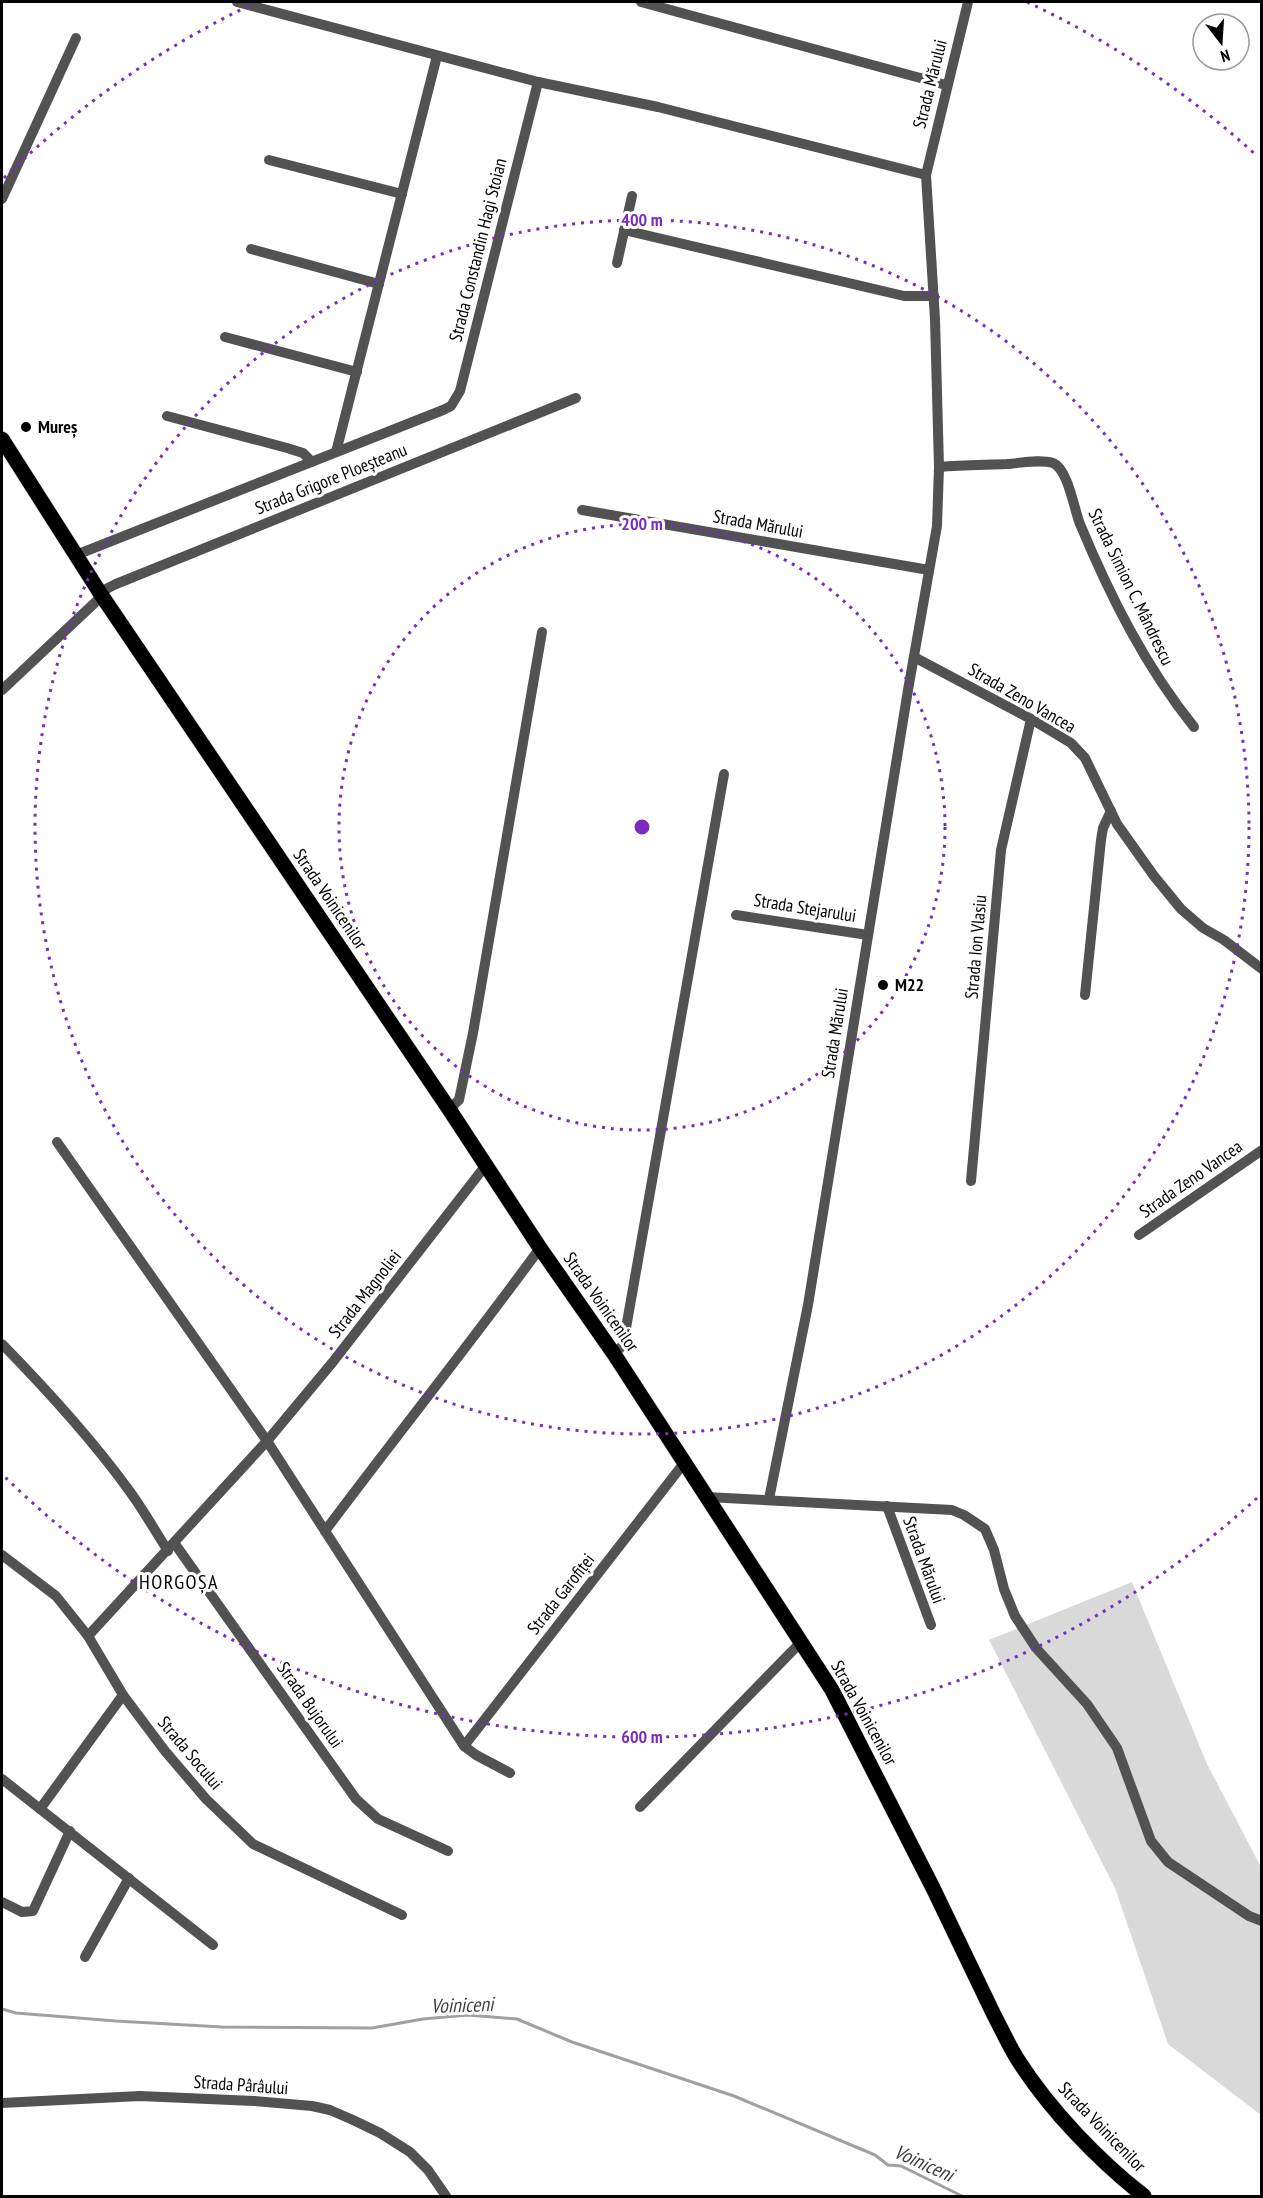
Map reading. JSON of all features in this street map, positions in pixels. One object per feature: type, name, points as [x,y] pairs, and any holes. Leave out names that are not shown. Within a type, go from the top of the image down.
[{"type":"main road","name":"Strada Voinicenilor","points":[[2,439],[101,594],[449,1109],[540,1248],[614,1354],[832,1690],[858,1737],[994,2015],[1018,2059],[1045,2098],[1065,2120],[1123,2180],[1144,2196]]},
{"type":"street","points":[[237,2],[538,82],[926,175]]},
{"type":"street","points":[[641,2],[946,85]]},
{"type":"street","name":"Strada Mărului","points":[[769,1499],[808,1305],[937,526],[939,467],[934,296],[926,175],[968,2]]},
{"type":"street","points":[[2,199],[76,38]]},
{"type":"street","points":[[336,452],[437,56]]},
{"type":"street","name":"Strada Constandin Hagi Stoian","points":[[76,555],[451,406],[460,391],[538,82]]},
{"type":"street","points":[[269,160],[402,194]]},
{"type":"street","points":[[617,263],[632,196]]},
{"type":"street","points":[[624,230],[904,296],[934,296]]},
{"type":"street","points":[[251,249],[379,284]]},
{"type":"street","points":[[225,336],[357,372]]},
{"type":"street","name":"Strada Grigore Ploeșteanu","points":[[2,690],[101,594],[138,575],[576,398]]},
{"type":"street","points":[[167,416],[303,453],[312,462]]},
{"type":"street","name":"Strada Simion C. Mândrescu","points":[[939,467],[1035,462],[1052,463],[1060,468],[1065,475],[1077,516],[1119,607],[1156,674],[1194,727]]},
{"type":"street","name":"Strada Mărului","points":[[582,510],[929,570]]},
{"type":"street","points":[[449,1109],[459,1100],[473,1033],[542,632]]},
{"type":"street","name":"Strada Zeno Vancea","points":[[914,657],[1031,719],[1071,743],[1085,758],[1111,811],[1129,841],[1181,909],[1203,928],[1224,940],[1262,969]]},
{"type":"street","name":"Strada Ion Vlasiu","points":[[971,1181],[1001,850],[1031,719]]},
{"type":"street","points":[[614,1354],[623,1345],[724,774]]},
{"type":"street","points":[[1085,995],[1101,840],[1103,828],[1111,811]]},
{"type":"street","name":"Strada Stejarului","points":[[736,915],[868,935]]},
{"type":"street","points":[[57,1142],[267,1442],[464,1746],[510,1773]]},
{"type":"street","name":"Strada Zeno Vancea","points":[[1139,1235],[1262,1150]]},
{"type":"street","name":"Strada Magnoliei","points":[[88,1636],[172,1548],[267,1442],[332,1363],[486,1165]]},
{"type":"street","points":[[325,1531],[540,1248]]},
{"type":"street","name":"Strada Bujorului","points":[[2,1344],[59,1403],[104,1457],[356,1799],[378,1819],[448,1851]]},
{"type":"street","name":"Strada Garofiței","points":[[464,1746],[684,1463]]},
{"type":"street","name":"Strada Mărului","points":[[706,1497],[952,1510],[985,1529],[1015,1616],[1036,1648],[1087,1704],[1117,1748],[1150,1841],[1168,1862],[1249,1916],[1262,1920]]},
{"type":"street","name":"Strada Mărului","points":[[887,1506],[931,1625]]},
{"type":"street","name":"Strada Socului","points":[[2,1556],[56,1596],[88,1636],[123,1695],[165,1751],[206,1799],[253,1844],[402,1915]]},
{"type":"street","points":[[640,1807],[801,1642]]},
{"type":"street","points":[[40,1809],[123,1695]]},
{"type":"street","points":[[2,1779],[213,1945]]},
{"type":"street","points":[[2,1902],[22,1912],[33,1911],[70,1831]]},
{"type":"street","points":[[85,1956],[129,1878]]},
{"type":"street","name":"Strada Pârâului","points":[[2,2103],[140,2096],[312,2106],[330,2110],[380,2133],[410,2152],[428,2170],[446,2196]]},
{"type":"shaded area","points":[[1132,1582],[1207,1764],[1261,1867],[1261,2115],[1168,2044],[1115,1888],[989,1640]]},
{"type":"waterway","name":"Voiniceni","points":[[2,2009],[16,2013],[222,2027],[372,2028],[423,2019],[468,2015],[517,2019],[572,2042],[734,2096],[875,2155],[888,2165],[901,2166],[962,2196]]},
{"type":"place","name":"Mureș","points":[[26,427]]},
{"type":"place","name":"M22","points":[[883,985]]},
{"type":"district","name":"HORGOȘA","points":[[179,1582]]}]
